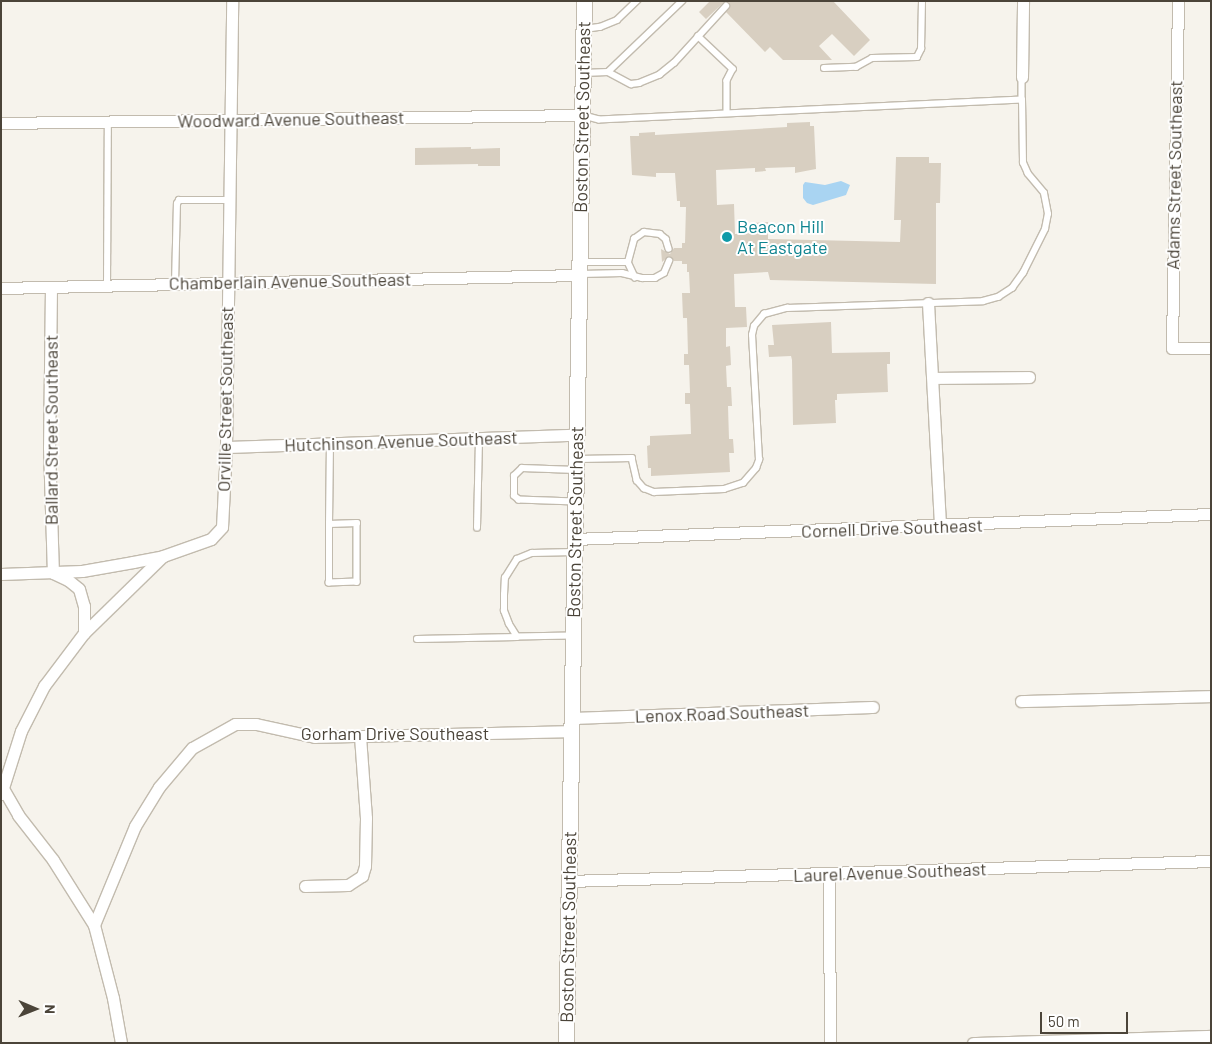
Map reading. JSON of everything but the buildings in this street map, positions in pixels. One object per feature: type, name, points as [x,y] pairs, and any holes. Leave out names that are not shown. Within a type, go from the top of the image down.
[{"type":"street","name":"Orville Street Southeast","points":[[163,556],[211,539],[222,527],[226,447],[232,1]]},
{"type":"street","name":"Boston Street Southeast","points":[[566,1043],[584,1]]},
{"type":"street","points":[[1022,77],[1023,1]]},
{"type":"street","name":"Adams Street Southeast","points":[[1178,1],[1172,348],[1211,348]]},
{"type":"street","name":"Woodward Avenue Southeast","points":[[1,123],[582,115]]},
{"type":"street","name":"Chamberlain Avenue Southeast","points":[[1,288],[175,284],[579,268]]},
{"type":"street","name":"Ballard Street Southeast","points":[[51,287],[49,447],[53,573]]},
{"type":"street","points":[[928,303],[940,526]]},
{"type":"street","points":[[933,378],[1029,377]]},
{"type":"street","name":"Hutchinson Avenue Southeast","points":[[226,447],[576,435]]},
{"type":"street","name":"Cornell Drive Southeast","points":[[574,545],[1211,514]]},
{"type":"street","points":[[1,574],[82,571],[163,556]]},
{"type":"street","points":[[122,1043],[113,998],[94,925],[53,860],[18,815],[2,789],[21,731],[31,708],[44,686],[84,633],[163,556]]},
{"type":"street","points":[[53,573],[68,580],[79,589],[84,606],[84,633]]},
{"type":"street","points":[[1021,700],[1211,696]]},
{"type":"street","name":"Lenox Road Southeast","points":[[571,724],[873,707]]},
{"type":"street","name":"Gorham Drive Southeast","points":[[94,925],[135,826],[159,787],[192,748],[235,724],[256,724],[315,737],[571,724]]},
{"type":"street","points":[[305,886],[348,885],[362,876],[366,866],[366,818],[360,736]]},
{"type":"street","name":"Laurel Avenue Southeast","points":[[569,881],[829,875],[1211,861]]},
{"type":"street","points":[[829,875],[830,1043]]},
{"type":"street","points":[[974,1043],[1211,1036]]},
{"type":"lane","points":[[583,29],[600,27],[617,20],[637,1]]},
{"type":"lane","points":[[608,72],[682,1]]},
{"type":"lane","points":[[824,68],[856,67],[872,58],[917,57],[922,48],[922,1]]},
{"type":"lane","points":[[582,73],[608,72],[631,84],[646,81],[669,68],[726,6]]},
{"type":"lane","points":[[698,36],[733,69],[727,81],[727,113]]},
{"type":"lane","points":[[575,502],[519,500],[514,496],[514,476],[522,468],[576,465],[632,458],[637,480],[644,488],[654,492],[724,489],[740,485],[752,474],[759,460],[752,335],[754,326],[768,311],[787,308],[982,301],[1003,295],[1019,280],[1045,229],[1048,210],[1046,197],[1028,174],[1023,160],[1022,77]]},
{"type":"lane","points":[[582,115],[598,120],[1022,100]]},
{"type":"lane","points":[[108,121],[108,286]]},
{"type":"lane","points":[[175,284],[177,204],[180,200],[228,200]]},
{"type":"lane","points":[[635,277],[628,262],[634,239],[644,232],[660,234],[666,239],[669,249]]},
{"type":"lane","points":[[579,268],[650,278],[660,276],[667,270],[670,261]]},
{"type":"lane","points":[[579,268],[628,262]]},
{"type":"lane","points":[[477,528],[479,438]]},
{"type":"lane","points":[[329,524],[357,524],[357,582],[329,583],[329,524],[330,443]]},
{"type":"lane","points":[[516,636],[504,611],[505,578],[511,566],[525,554],[574,545]]},
{"type":"lane","points":[[417,639],[572,636]]},
{"type":"water","points":[[841,181],[850,185],[846,195],[813,205],[807,203],[803,198],[803,185],[805,182],[825,185]]},
{"type":"place","name":"Beacon Hill At Eastgate","points":[[727,237]]}]
